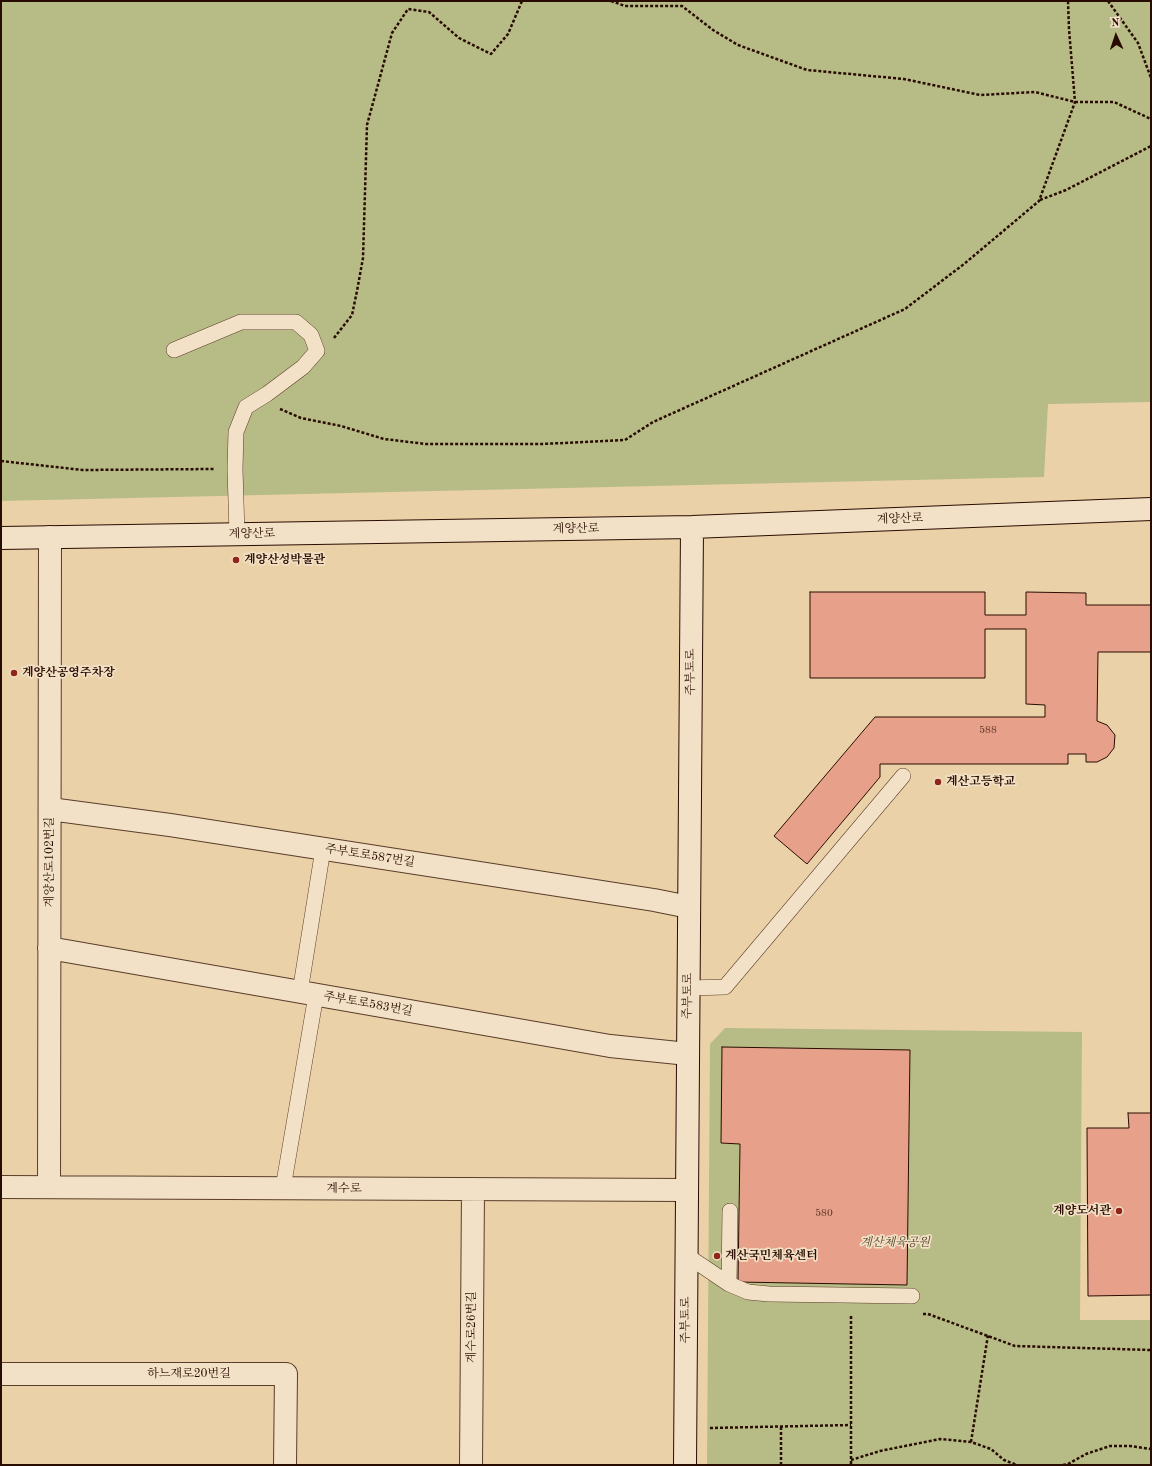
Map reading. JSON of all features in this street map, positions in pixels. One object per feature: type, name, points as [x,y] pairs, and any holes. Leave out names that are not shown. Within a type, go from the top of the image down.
[{"type":"street","name":"계양산로","points":[[1,538],[692,527],[1151,509]]},
{"type":"street","name":"주부토로","points":[[685,1465],[692,527]]},
{"type":"street","name":"계양산로102번길","points":[[49,1187],[50,537]]},
{"type":"street","name":"주부토로587번길","points":[[50,809],[323,849],[689,906]]},
{"type":"street","name":"주부토로583번길","points":[[49,948],[610,1046],[688,1054]]},
{"type":"street","name":"계수로","points":[[1,1187],[687,1190]]},
{"type":"street","name":"계수로26번길","points":[[471,1465],[473,1189]]},
{"type":"street","name":"하느재로20번길","points":[[1,1374],[286,1374],[285,1465]]},
{"type":"lane","points":[[174,350],[241,322],[296,322],[311,335],[317,351],[303,367],[246,408],[236,432],[235,469],[237,534]]},
{"type":"lane","points":[[688,988],[725,987],[903,776]]},
{"type":"lane","points":[[283,1188],[308,993],[323,849]]},
{"type":"lane","points":[[729,1284],[730,1211]]},
{"type":"lane","points":[[686,1255],[729,1284],[748,1292],[769,1294],[912,1296]]},
{"type":"path","points":[[317,351],[332,340],[352,315],[363,258],[367,125],[392,33],[408,9],[429,12],[459,38],[491,54],[508,34],[522,1]]},
{"type":"path","points":[[611,1],[625,6],[682,6],[713,30],[738,45],[808,70],[904,79],[980,95],[1035,92],[1075,102],[1114,102],[1151,120]]},
{"type":"path","points":[[1039,200],[1075,102],[1068,1]]},
{"type":"path","points":[[1108,1],[1138,43],[1151,78]]},
{"type":"path","points":[[246,408],[278,408],[301,418],[341,426],[384,439],[426,444],[542,444],[625,440],[653,422],[905,309],[964,264],[1039,200],[1066,190],[1151,146]]},
{"type":"path","points":[[1,461],[83,470],[235,469]]},
{"type":"path","points":[[851,1465],[851,1314],[858,1314]]},
{"type":"path","points":[[920,1314],[928,1314],[1015,1346],[1151,1350]]},
{"type":"path","points":[[971,1442],[988,1335]]},
{"type":"path","points":[[707,1428],[851,1425]]},
{"type":"path","points":[[781,1426],[781,1465]]},
{"type":"path","points":[[851,1460],[880,1451],[940,1439],[971,1442],[990,1449],[1004,1460],[1017,1465]]},
{"type":"path","points":[[1063,1465],[1068,1464],[1086,1454],[1110,1446],[1130,1446],[1151,1449]]},
{"type":"green space","points":[[1,1],[1151,1],[1151,402],[1048,404],[1044,477],[1,501]]},
{"type":"green space","name":"계산체육공원","points":[[725,1028],[1082,1032],[1080,1320],[1151,1320],[1151,1465],[707,1465],[710,1044]]},
{"type":"building","points":[[810,592],[985,592],[985,615],[1026,615],[1026,592],[1086,593],[1086,605],[1151,605],[1151,652],[1098,652],[1097,721],[1107,725],[1115,735],[1114,748],[1107,757],[1097,762],[1086,762],[1086,754],[1068,754],[1068,764],[880,764],[880,777],[807,864],[774,836],[875,717],[1045,717],[1045,705],[1026,704],[1026,629],[985,629],[985,678],[810,678]]},
{"type":"building","points":[[722,1047],[910,1050],[907,1285],[738,1282],[740,1144],[721,1143]]},
{"type":"building","name":"계양도서관","points":[[1128,1113],[1151,1113],[1151,1295],[1088,1296],[1087,1128],[1129,1128]]},
{"type":"place","name":"계양산성박물관","points":[[236,560]]},
{"type":"place","name":"계양산공영주차장","points":[[14,673]]},
{"type":"place","name":"계산고등학교","points":[[938,782]]},
{"type":"place","name":"계양도서관","points":[[1119,1211]]},
{"type":"place","name":"계산국민체육센터","points":[[717,1256]]}]
